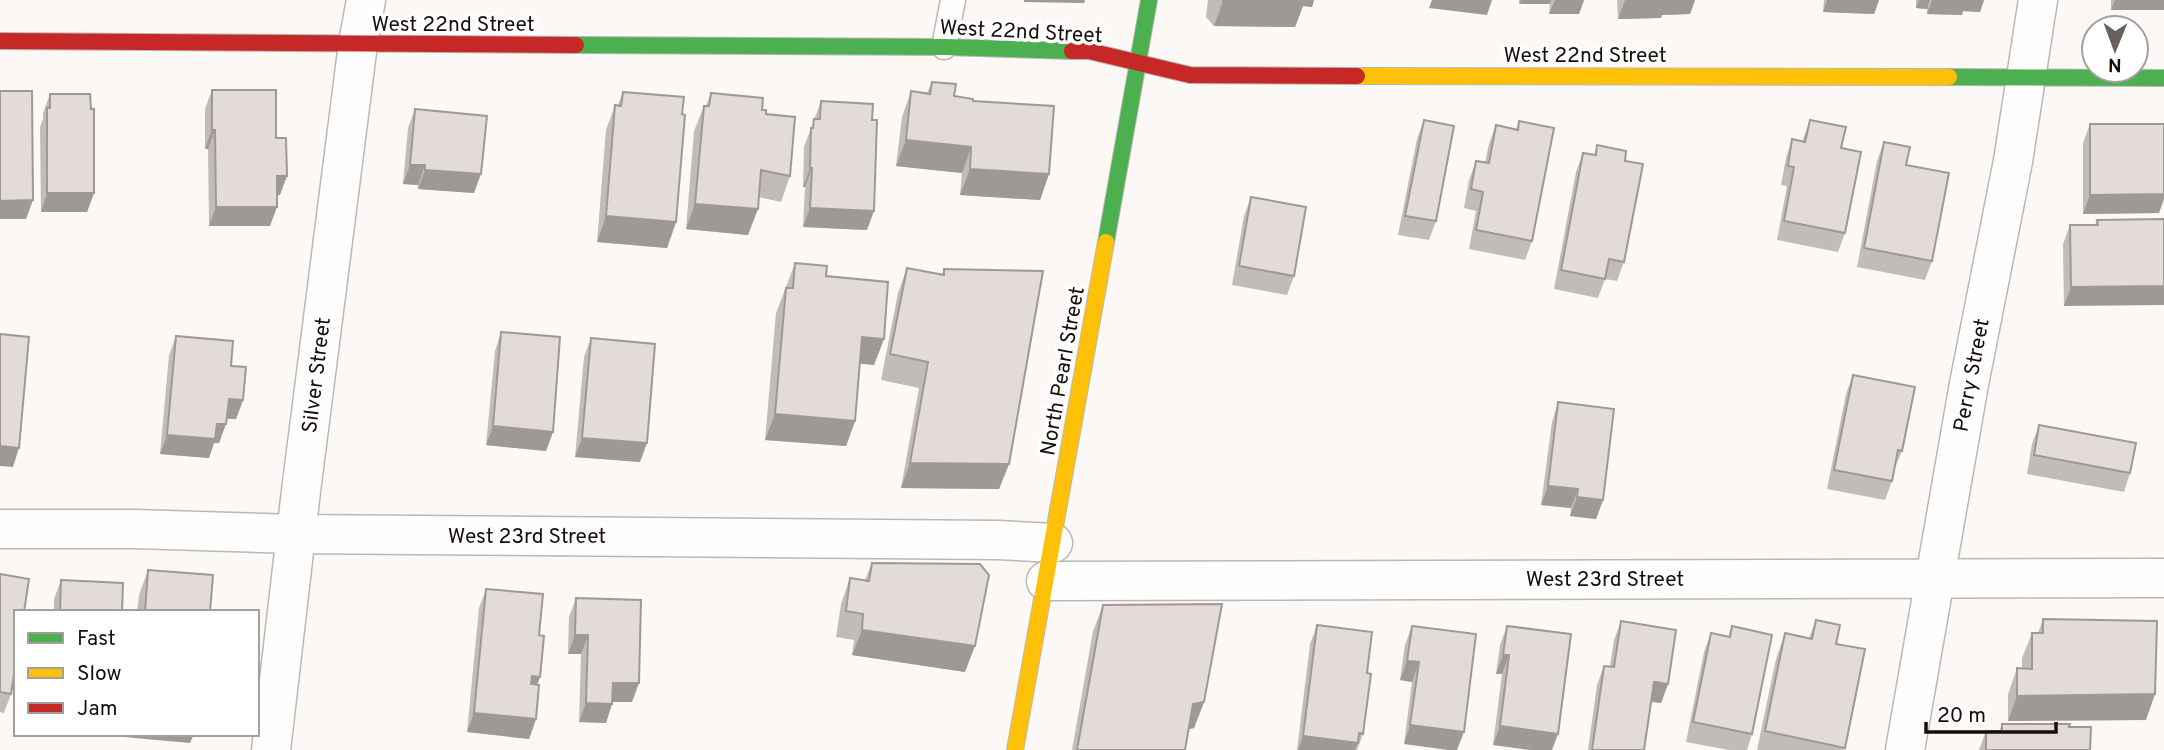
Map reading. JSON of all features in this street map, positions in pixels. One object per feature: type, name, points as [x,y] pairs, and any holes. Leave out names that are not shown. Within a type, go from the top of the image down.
[{"type":"street","name":"Silver Street","points":[[271,750],[295,534],[358,44],[366,0]]},
{"type":"street","name":"North Pearl Street","points":[[1015,750],[1149,0]]},
{"type":"street","name":"Perry Street","points":[[1905,750],[1969,384],[2013,161],[2038,0]]},
{"type":"street","name":"West 22nd Street","points":[[0,41],[944,47],[1088,51],[1190,75],[2164,78]]},
{"type":"street","name":"West 23rd Street","points":[[0,528],[1053,543]]},
{"type":"street","name":"West 23rd Street","points":[[1046,581],[2164,578]]},
{"type":"lane","points":[[944,47],[953,0]]},
{"type":"building","points":[[1305,0],[1305,1],[1223,1]]},
{"type":"building","points":[[932,82],[956,84],[954,96],[973,101],[1054,106],[1049,174],[970,169],[971,147],[906,140],[911,91],[930,94]]},
{"type":"building","points":[[212,90],[276,90],[276,138],[286,138],[287,176],[277,176],[277,207],[216,207]]},
{"type":"building","points":[[0,91],[32,91],[33,200],[0,201]]},
{"type":"building","points":[[623,92],[684,97],[682,114],[685,115],[676,222],[606,216],[615,105],[621,106]]},
{"type":"building","points":[[711,93],[763,98],[762,110],[766,110],[766,114],[795,117],[790,176],[761,170],[758,209],[695,204],[704,106],[709,106]]},
{"type":"building","points":[[50,94],[90,94],[91,109],[94,109],[94,193],[47,193],[47,108],[50,108]]},
{"type":"building","points":[[821,101],[873,104],[872,120],[877,120],[874,211],[810,208],[811,128],[814,119],[820,119]]},
{"type":"building","points":[[415,109],[487,116],[481,174],[425,170],[425,165],[410,165]]},
{"type":"building","points":[[1424,120],[1454,126],[1436,221],[1405,216]]},
{"type":"building","points":[[1810,120],[1846,127],[1841,148],[1861,152],[1845,233],[1784,221],[1794,167],[1788,166],[1792,139],[1805,142]]},
{"type":"building","points":[[1519,121],[1554,128],[1532,241],[1476,230],[1483,192],[1471,189],[1476,161],[1489,163],[1496,125],[1518,130]]},
{"type":"building","points":[[2090,124],[2164,124],[2164,194],[2090,195]]},
{"type":"building","points":[[1884,142],[1910,147],[1906,165],[1949,173],[1932,261],[1864,248]]},
{"type":"building","points":[[1597,145],[1626,151],[1625,161],[1643,164],[1624,262],[1609,259],[1605,279],[1561,270],[1583,153],[1596,155]]},
{"type":"building","points":[[1251,197],[1306,207],[1294,276],[1239,266]]},
{"type":"building","points":[[2164,219],[2164,286],[2071,287],[2070,225],[2098,225],[2097,220]]},
{"type":"building","points":[[795,263],[827,266],[826,276],[888,282],[884,339],[862,337],[855,421],[775,414],[786,288],[793,288]]},
{"type":"building","points":[[907,268],[944,275],[944,269],[1043,271],[1009,464],[910,463],[928,362],[890,354]]},
{"type":"building","points":[[501,332],[560,337],[553,432],[493,426]]},
{"type":"building","points":[[0,334],[29,337],[19,448],[0,446]]},
{"type":"building","points":[[176,336],[233,341],[231,366],[246,367],[243,400],[229,399],[226,424],[217,424],[215,439],[167,435]]},
{"type":"building","points":[[591,338],[655,344],[647,443],[582,438]]},
{"type":"building","points":[[1853,375],[1915,387],[1902,451],[1898,450],[1892,481],[1834,470]]},
{"type":"building","points":[[1558,402],[1614,409],[1603,500],[1577,497],[1578,489],[1548,486]]},
{"type":"building","points":[[2039,425],[2136,443],[2130,473],[2034,455]]},
{"type":"building","points":[[872,563],[980,564],[989,575],[975,646],[862,630],[863,614],[846,611],[850,578],[869,581]]},
{"type":"building","points":[[148,570],[213,575],[210,610],[145,610]]},
{"type":"building","points":[[0,574],[29,579],[24,610],[14,610],[14,675],[11,694],[0,692]]},
{"type":"building","points":[[61,580],[123,583],[122,610],[60,610]]},
{"type":"building","points":[[486,589],[543,594],[539,635],[544,636],[540,677],[532,676],[531,684],[539,685],[536,719],[474,713]]},
{"type":"building","points":[[576,598],[641,600],[639,683],[613,683],[612,704],[586,703],[588,635],[575,635]]},
{"type":"building","points":[[1222,604],[1204,702],[1193,704],[1185,750],[1077,750],[1103,605]]},
{"type":"building","points":[[2043,619],[2157,621],[2155,694],[2017,696],[2017,668],[2032,669],[2032,633],[2043,633]]},
{"type":"building","points":[[1816,620],[1840,625],[1836,644],[1865,649],[1845,748],[1765,731],[1785,633],[1812,639]]},
{"type":"building","points":[[1621,621],[1676,630],[1668,684],[1654,682],[1644,750],[1592,750],[1604,666],[1614,667]]},
{"type":"building","points":[[1317,625],[1372,632],[1367,673],[1371,674],[1363,734],[1359,733],[1358,743],[1303,736]]},
{"type":"building","points":[[1412,626],[1476,634],[1464,732],[1410,725],[1419,662],[1407,661]]},
{"type":"building","points":[[1507,626],[1571,634],[1558,734],[1500,726],[1509,655],[1503,655]]},
{"type":"building","points":[[1732,626],[1772,635],[1752,734],[1693,722],[1711,633],[1730,637]]},
{"type":"building","points":[[2002,724],[2070,724],[2069,727],[2091,727],[2090,750],[1986,750],[1986,731],[2002,731]]},
{"type":"traffic: fast","points":[[1106,242],[1149,0]]},
{"type":"traffic: fast","points":[[576,45],[944,47],[1072,51]]},
{"type":"traffic: fast","points":[[1949,77],[2164,78]]},
{"type":"traffic: slow","points":[[1357,76],[1949,77]]},
{"type":"traffic: slow","points":[[1015,750],[1106,242]]},
{"type":"traffic: jam","points":[[0,41],[576,45]]},
{"type":"traffic: jam","points":[[1072,51],[1089,51],[1190,75],[1357,76]]}]
